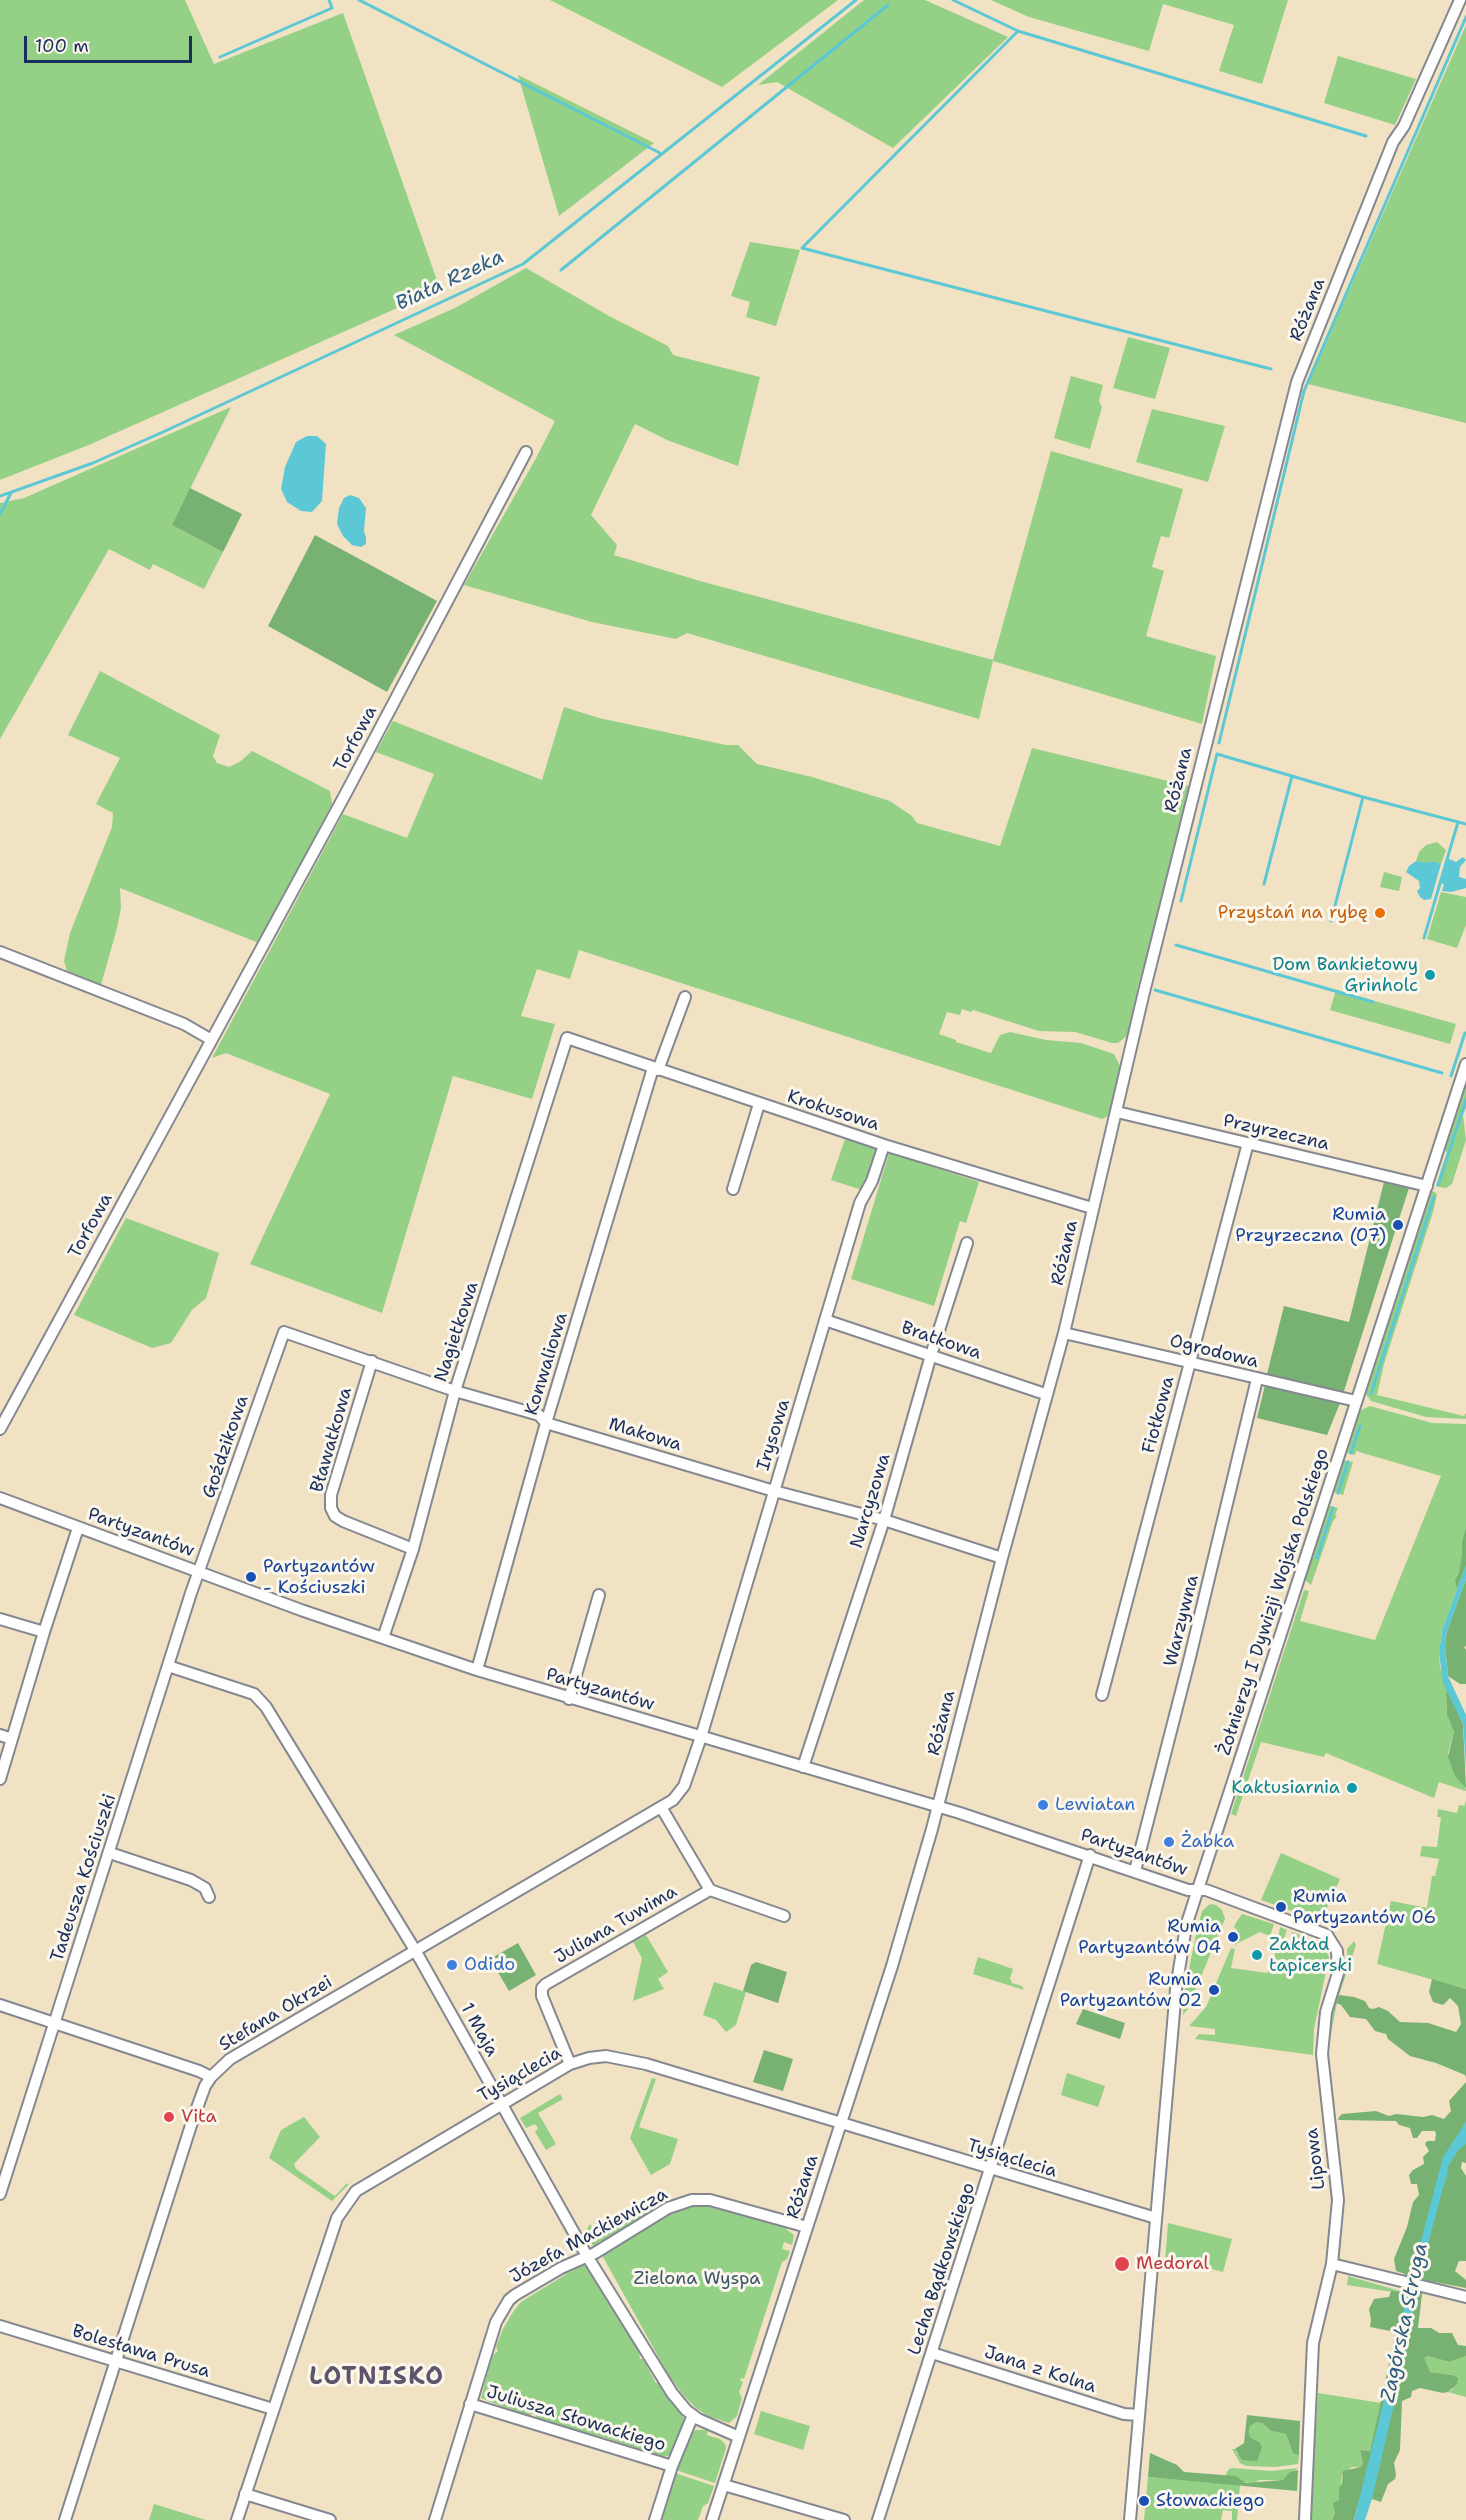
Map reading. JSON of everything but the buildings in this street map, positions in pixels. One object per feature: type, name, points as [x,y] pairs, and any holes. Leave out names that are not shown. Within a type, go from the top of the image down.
[{"type":"street","name":"Różana","points":[[712,2520],[892,1966],[938,1807],[1045,1394],[1064,1333],[1143,996],[1297,382],[1393,142],[1404,126],[1460,0]]},
{"type":"street","name":"Torfowa","points":[[0,1429],[210,1039],[340,804],[526,452]]},
{"type":"street","points":[[0,952],[184,1024],[210,1039]]},
{"type":"street","name":"Konwaliowa","points":[[477,1670],[546,1423],[655,1069],[685,997]]},
{"type":"street","name":"Krokusowa","points":[[567,1038],[884,1145],[1092,1208]]},
{"type":"street","name":"Nagietkowa","points":[[383,1638],[413,1549],[455,1391],[567,1038]]},
{"type":"street","name":"Żołnierzy I Dywizji Wojska Polskiego","points":[[1130,2520],[1178,1963],[1186,1926],[1466,1064]]},
{"type":"street","points":[[733,1189],[759,1104]]},
{"type":"street","name":"Przyrzeczna","points":[[1117,1112],[1427,1186]]},
{"type":"street","name":"Fiołkowa","points":[[1102,1695],[1248,1143]]},
{"type":"street","name":"Irysowa","points":[[701,1737],[860,1203],[872,1181],[884,1145]]},
{"type":"street","name":"Narcyzowa","points":[[803,1767],[884,1520],[931,1355],[967,1242]]},
{"type":"street","name":"Bratkowa","points":[[825,1320],[1045,1394]]},
{"type":"street","name":"Makowa","points":[[284,1332],[455,1391],[540,1415],[546,1423],[774,1491],[884,1520],[1002,1558]]},
{"type":"street","name":"Goździkowa","points":[[198,1572],[284,1332]]},
{"type":"street","name":"Ogrodowa","points":[[1064,1333],[1356,1401]]},
{"type":"street","name":"Bławatkowa","points":[[372,1361],[331,1495],[331,1508],[335,1515],[343,1521],[413,1549]]},
{"type":"street","name":"Warzywna","points":[[1135,1870],[1190,1657],[1257,1379]]},
{"type":"street","name":"Partyzantów","points":[[0,1498],[198,1572],[477,1670],[938,1807],[1090,1855],[1188,1890],[1197,1890]]},
{"type":"street","points":[[0,1779],[78,1528]]},
{"type":"street","name":"Tadeusza Kościuszki","points":[[0,2194],[198,1572]]},
{"type":"street","points":[[569,1698],[599,1595]]},
{"type":"street","points":[[0,1619],[44,1632]]},
{"type":"street","name":"1 Maja","points":[[168,1666],[254,1694],[267,1707],[415,1950],[587,2256],[672,2393],[693,2415],[739,2436]]},
{"type":"street","points":[[0,1735],[12,1739]]},
{"type":"street","name":"Stefana Okrzei","points":[[65,2520],[193,2119],[205,2086],[211,2077],[230,2059],[673,1800],[684,1786],[701,1737]]},
{"type":"street","points":[[661,1807],[710,1890],[784,1916]]},
{"type":"street","points":[[110,1853],[191,1880],[205,1888],[209,1897]]},
{"type":"street","name":"Lecha Bądkowskiego","points":[[878,2520],[1090,1855]]},
{"type":"street","name":"Juliana Tuwima","points":[[570,2064],[542,1996],[542,1988],[710,1890]]},
{"type":"street","name":"Lipowa","points":[[1197,1890],[1206,1890],[1254,1906],[1327,1935],[1337,1951],[1338,1973],[1326,2012],[1322,2054],[1338,2200],[1332,2264],[1313,2343],[1305,2520]]},
{"type":"street","points":[[0,2005],[199,2070],[211,2077]]},
{"type":"street","name":"Tysiąclecia","points":[[237,2520],[337,2218],[356,2192],[570,2064],[606,2056],[646,2064],[1156,2218]]},
{"type":"street","name":"Józefa Mackiewicza","points":[[435,2520],[496,2322],[509,2300],[668,2208],[692,2200],[710,2200],[807,2228]]},
{"type":"street","points":[[1332,2264],[1466,2297]]},
{"type":"street","name":"Bolesława Prusa","points":[[0,2326],[273,2409]]},
{"type":"street","name":"Jana z Kolna","points":[[932,2353],[1124,2414],[1139,2415]]},
{"type":"street","name":"Juliusza Słowackiego","points":[[470,2404],[672,2466]]},
{"type":"street","points":[[655,2520],[672,2466],[693,2415]]},
{"type":"street","points":[[724,2485],[844,2520]]},
{"type":"street","points":[[245,2494],[330,2520]]},
{"type":"green space","points":[[0,0],[185,0],[214,64],[343,13],[440,289],[91,444],[0,480]]},
{"type":"green space","points":[[550,0],[838,0],[722,87]]},
{"type":"green space","points":[[864,0],[925,0],[1008,37],[893,148],[777,82],[758,85]]},
{"type":"green space","points":[[991,0],[1288,0],[1262,84],[1219,71],[1234,25],[1163,4],[1149,51],[1029,17]]},
{"type":"green space","points":[[1466,25],[1466,423],[1308,384]]},
{"type":"green space","points":[[1338,56],[1416,79],[1395,125],[1324,103]]},
{"type":"green space","points":[[518,75],[654,143],[559,216]]},
{"type":"green space","points":[[750,242],[800,250],[776,326],[746,317],[750,302],[731,296]]},
{"type":"green space","points":[[526,268],[609,316],[668,346],[673,355],[760,377],[738,466],[667,440],[635,424],[591,515],[617,545],[614,555],[700,581],[993,660],[1051,451],[1183,489],[1169,538],[1161,536],[1152,567],[1164,571],[1146,636],[1216,656],[1202,724],[993,661],[979,719],[687,633],[676,639],[592,622],[464,585],[555,421],[394,335],[455,308]]},
{"type":"green space","points":[[1128,337],[1170,348],[1155,399],[1113,388]]},
{"type":"green space","points":[[1071,376],[1103,385],[1099,401],[1102,407],[1090,449],[1054,438]]},
{"type":"green space","points":[[231,407],[172,525],[223,552],[204,589],[153,564],[150,570],[109,549],[0,739],[0,503],[24,498]]},
{"type":"green space","points":[[1152,409],[1225,426],[1208,482],[1136,462]]},
{"type":"green space","points":[[190,488],[242,514],[223,552],[172,525]]},
{"type":"green space","points":[[315,535],[437,601],[387,692],[268,626]]},
{"type":"green space","points":[[100,671],[220,735],[213,756],[217,763],[229,767],[241,761],[252,751],[330,791],[332,804],[259,943],[120,888],[121,908],[101,985],[67,971],[64,961],[70,933],[112,827],[113,813],[96,804],[120,758],[68,735]]},
{"type":"green space","points":[[564,707],[599,718],[726,745],[738,745],[757,764],[812,777],[890,801],[912,816],[917,823],[1000,846],[1032,748],[1189,786],[1163,900],[1138,986],[1128,1035],[1118,1043],[1112,1043],[1075,1032],[1039,1031],[973,1010],[971,1012],[962,1009],[960,1015],[947,1012],[939,1034],[991,1053],[1000,1035],[1010,1032],[1046,1040],[1081,1043],[1114,1054],[1120,1066],[1118,1084],[1108,1116],[1102,1119],[579,950],[570,979],[537,969],[521,1016],[555,1024],[532,1099],[453,1076],[382,1313],[250,1264],[330,1094],[226,1053],[212,1058],[343,814],[407,838],[434,774],[376,752],[393,721],[542,780]]},
{"type":"green space","points":[[1437,842],[1446,850],[1441,864],[1433,861],[1428,864],[1416,861],[1419,852],[1426,845]]},
{"type":"green space","points":[[1384,872],[1402,877],[1399,891],[1380,887]]},
{"type":"green space","points":[[1441,892],[1466,897],[1466,925],[1457,948],[1427,939]]},
{"type":"green space","points":[[1336,990],[1456,1024],[1450,1044],[1330,1010]]},
{"type":"green space","points":[[1466,1083],[1466,1108],[1463,1115],[1466,1140],[1452,1184],[1446,1188],[1436,1186],[1447,1152],[1444,1150]]},
{"type":"green space","points":[[845,1139],[876,1149],[862,1190],[831,1180]]},
{"type":"green space","points":[[889,1153],[979,1182],[966,1223],[960,1221],[934,1306],[851,1279]]},
{"type":"green space","points":[[1384,1182],[1409,1188],[1343,1394],[1267,1374],[1284,1306],[1349,1322]]},
{"type":"green space","points":[[1433,1191],[1437,1194],[1433,1212],[1384,1364],[1377,1395],[1464,1416],[1466,1413],[1466,1419],[1426,1417],[1371,1401],[1365,1393],[1430,1193]]},
{"type":"green space","points":[[126,1218],[219,1253],[206,1298],[192,1310],[171,1343],[152,1348],[74,1315]]},
{"type":"green space","points":[[1265,1385],[1340,1403],[1327,1435],[1257,1418]]},
{"type":"green space","points":[[1370,1406],[1432,1423],[1466,1424],[1466,1565],[1442,1631],[1439,1653],[1440,1667],[1448,1691],[1446,1693],[1447,1715],[1454,1732],[1448,1753],[1455,1776],[1465,1784],[1466,1791],[1439,1782],[1434,1798],[1326,1753],[1324,1757],[1261,1742],[1236,1816],[1231,1814],[1304,1590],[1309,1591],[1300,1621],[1375,1640],[1441,1476],[1356,1451],[1355,1455],[1347,1453],[1359,1411]]},
{"type":"green space","points":[[1343,1460],[1353,1462],[1343,1495],[1333,1492]]},
{"type":"green space","points":[[1328,1505],[1338,1508],[1335,1515],[1337,1516],[1333,1521],[1311,1585],[1304,1579]]},
{"type":"green space","points":[[1466,1527],[1466,1565],[1457,1589],[1455,1580],[1459,1573]]},
{"type":"green space","points":[[1466,1579],[1466,1646],[1464,1647],[1466,1650],[1466,1684],[1460,1684],[1448,1676],[1445,1644],[1447,1631]]},
{"type":"green space","points":[[1448,1691],[1463,1724],[1466,1788],[1455,1776],[1448,1757],[1454,1732],[1447,1715],[1446,1693]]},
{"type":"green space","points":[[1466,1801],[1466,1989],[1377,1964],[1391,1901],[1427,1908],[1432,1876],[1435,1876],[1439,1859],[1420,1856],[1422,1846],[1437,1847],[1441,1817],[1437,1817],[1438,1809],[1457,1813],[1459,1805],[1464,1806]]},
{"type":"green space","points":[[1281,1853],[1340,1879],[1322,1919],[1317,1920],[1261,1900]]},
{"type":"green space","points":[[1210,1904],[1222,1910],[1225,1919],[1183,2015],[1185,1989],[1197,1930],[1202,1911]]},
{"type":"green space","points":[[1242,1914],[1274,1924],[1270,1936],[1260,1932],[1236,1944],[1235,1947],[1237,1929],[1234,1928]]},
{"type":"green space","points":[[1280,1927],[1287,1930],[1283,1941],[1289,1943],[1292,1932],[1318,1942],[1329,1957],[1314,2029],[1313,2055],[1195,2039],[1199,2034],[1215,2035],[1215,2029],[1189,2026],[1206,2007],[1231,1948],[1235,1949],[1231,1968],[1268,1973],[1269,1968],[1273,1966]]},
{"type":"green space","points":[[646,1935],[668,1972],[658,1979],[664,1989],[633,2001],[642,1958],[633,1942]]},
{"type":"green space","points":[[1354,1941],[1356,1945],[1338,1998],[1330,2038],[1327,2039],[1336,1997],[1346,1964],[1348,1964],[1347,1949]]},
{"type":"green space","points":[[518,1943],[536,1975],[509,1991],[490,1959]]},
{"type":"green space","points":[[978,1957],[1013,1969],[1010,1978],[1012,1983],[1022,1986],[1024,1990],[973,1974]]},
{"type":"green space","points":[[756,1962],[787,1972],[778,2003],[743,1991],[751,1965]]},
{"type":"green space","points":[[1432,1979],[1466,1989],[1466,2078],[1465,2075],[1436,2063],[1410,2056],[1388,2039],[1386,2034],[1375,2031],[1366,2019],[1350,2017],[1341,2005],[1336,2003],[1339,1995],[1354,1997],[1365,2001],[1369,2008],[1379,2007],[1388,2011],[1400,2022],[1428,2023],[1456,2032],[1461,2024],[1458,2006],[1450,1998],[1443,2005],[1433,2002],[1429,1992]]},
{"type":"green space","points":[[714,1982],[746,1992],[736,2025],[726,2032],[716,2020],[703,2015]]},
{"type":"green space","points":[[1083,2009],[1125,2023],[1120,2039],[1076,2024]]},
{"type":"green space","points":[[764,2050],[793,2059],[783,2091],[753,2082]]},
{"type":"green space","points":[[1067,2073],[1105,2086],[1098,2107],[1061,2095]]},
{"type":"green space","points":[[652,2078],[656,2079],[639,2127],[678,2139],[670,2164],[651,2175],[630,2138]]},
{"type":"green space","points":[[1466,2082],[1466,2163],[1462,2162],[1461,2168],[1466,2176],[1466,2261],[1459,2261],[1455,2271],[1466,2280],[1466,2288],[1435,2282],[1422,2294],[1418,2328],[1431,2328],[1439,2333],[1452,2333],[1458,2345],[1466,2346],[1466,2356],[1449,2362],[1428,2356],[1424,2358],[1430,2372],[1452,2375],[1458,2378],[1457,2384],[1448,2392],[1443,2393],[1420,2388],[1412,2391],[1411,2397],[1402,2401],[1400,2450],[1394,2463],[1395,2479],[1388,2484],[1381,2502],[1372,2499],[1363,2509],[1357,2507],[1354,2520],[1332,2520],[1335,2512],[1333,2503],[1339,2500],[1343,2471],[1360,2467],[1363,2464],[1360,2450],[1370,2451],[1391,2355],[1395,2332],[1370,2327],[1369,2309],[1374,2299],[1389,2297],[1391,2291],[1400,2292],[1405,2274],[1396,2271],[1394,2259],[1407,2227],[1413,2202],[1419,2195],[1417,2184],[1411,2184],[1409,2175],[1424,2164],[1423,2157],[1429,2151],[1425,2144],[1427,2141],[1435,2141],[1436,2134],[1435,2131],[1422,2131],[1417,2138],[1413,2138],[1410,2128],[1399,2125],[1396,2121],[1338,2120],[1342,2114],[1376,2111],[1389,2116],[1396,2114],[1423,2117],[1432,2115],[1444,2119],[1451,2111],[1449,2101]]},
{"type":"green space","points":[[560,2094],[563,2099],[538,2113],[556,2144],[546,2150],[535,2132],[538,2128],[535,2124],[526,2128],[520,2118]]},
{"type":"green space","points":[[304,2117],[320,2137],[294,2164],[296,2169],[335,2196],[347,2183],[348,2185],[332,2201],[269,2158],[281,2130]]},
{"type":"green space","points":[[655,2206],[656,2211],[600,2246],[594,2246],[587,2240],[586,2231],[590,2224],[596,2233],[605,2235]]},
{"type":"green space","name":"Zielona Wyspa","points":[[694,2206],[714,2206],[786,2226],[786,2229],[794,2235],[792,2245],[784,2242],[782,2249],[790,2251],[787,2259],[782,2262],[744,2379],[740,2380],[743,2382],[739,2392],[742,2398],[737,2416],[729,2423],[708,2416],[684,2396],[669,2376],[602,2255],[663,2216]]},
{"type":"green space","points":[[1168,2223],[1232,2239],[1223,2272],[1167,2257],[1165,2262]]},
{"type":"green space","points":[[585,2265],[639,2352],[640,2359],[643,2359],[656,2383],[660,2383],[685,2420],[671,2456],[660,2456],[603,2437],[578,2432],[538,2419],[534,2413],[527,2416],[481,2398],[490,2364],[494,2354],[498,2351],[496,2347],[513,2312],[521,2302]]},
{"type":"green space","points":[[1348,2276],[1400,2291],[1400,2293],[1347,2285]]},
{"type":"green space","points":[[1428,2356],[1449,2362],[1466,2356],[1466,2397],[1448,2392],[1453,2389],[1452,2375],[1430,2372],[1423,2358]]},
{"type":"green space","points":[[1318,2393],[1381,2403],[1370,2451],[1360,2450],[1363,2464],[1360,2467],[1352,2467],[1342,2475],[1339,2500],[1332,2520],[1310,2520]]},
{"type":"green space","points":[[761,2411],[810,2426],[803,2450],[754,2434]]},
{"type":"green space","points":[[1247,2415],[1300,2421],[1299,2455],[1293,2454],[1286,2434],[1271,2431],[1262,2423],[1256,2422],[1250,2426],[1249,2432],[1250,2437],[1259,2442],[1262,2447],[1257,2461],[1242,2460],[1235,2449],[1244,2443]]},
{"type":"green space","points":[[1256,2421],[1271,2431],[1286,2434],[1293,2454],[1299,2455],[1298,2464],[1276,2467],[1246,2466],[1240,2463],[1232,2449],[1235,2449],[1237,2454],[1259,2442],[1250,2437],[1249,2432],[1250,2426]]},
{"type":"green space","points":[[695,2430],[708,2430],[707,2435],[720,2439],[725,2444],[726,2448],[715,2483],[676,2470],[688,2439]]},
{"type":"green space","points":[[1150,2453],[1177,2465],[1184,2472],[1235,2476],[1246,2483],[1283,2480],[1290,2472],[1298,2470],[1297,2491],[1148,2477]]},
{"type":"green space","points":[[1298,2468],[1283,2480],[1260,2480],[1253,2483],[1241,2482],[1235,2476],[1225,2476],[1229,2469],[1271,2471]]},
{"type":"green space","points":[[675,2473],[714,2486],[708,2503],[703,2506],[698,2520],[660,2520]]},
{"type":"green space","points":[[1148,2477],[1240,2485],[1237,2520],[1232,2520],[1232,2511],[1223,2510],[1221,2520],[1144,2520]]},
{"type":"green space","points":[[154,2504],[206,2520],[149,2520]]},
{"type":"water","points":[[307,436],[317,436],[326,444],[322,501],[312,512],[301,511],[287,502],[281,489],[285,467],[296,442]]},
{"type":"water","points":[[350,495],[359,498],[366,508],[364,531],[366,544],[361,547],[352,545],[343,536],[337,524],[339,508],[344,498]]},
{"type":"water","points":[[1463,857],[1466,860],[1460,867],[1459,877],[1466,879],[1466,888],[1451,892],[1442,891],[1444,884],[1440,883],[1447,858],[1456,862]]},
{"type":"water","points":[[1416,861],[1428,863],[1433,861],[1441,864],[1431,899],[1424,900],[1420,897],[1417,891],[1420,888],[1419,881],[1406,872],[1409,866]]},
{"type":"water","points":[[1466,1565],[1466,1579],[1447,1631],[1445,1644],[1448,1676],[1466,1715],[1466,1768],[1463,1724],[1443,1683],[1439,1653],[1442,1631]]},
{"type":"water","name":"Zagórska Struga","points":[[1466,2122],[1466,2144],[1458,2150],[1448,2167],[1423,2272],[1418,2279],[1400,2379],[1372,2499],[1365,2520],[1354,2520],[1401,2332],[1409,2272],[1414,2266],[1443,2157]]},
{"type":"waterway","points":[[220,57],[332,8],[329,0]]},
{"type":"waterway","points":[[359,0],[660,153]]},
{"type":"waterway","name":"Biała Rzeka","points":[[0,496],[93,463],[163,432],[523,264],[856,0]]},
{"type":"waterway","points":[[953,0],[1018,31],[1366,136]]},
{"type":"waterway","points":[[561,270],[888,5]]},
{"type":"waterway","points":[[1219,743],[1304,391],[1466,17]]},
{"type":"waterway","points":[[1018,31],[802,248],[1271,369]]},
{"type":"waterway","points":[[0,514],[11,493]]},
{"type":"waterway","points":[[1181,901],[1217,754],[1363,797],[1466,824]]},
{"type":"waterway","points":[[1264,884],[1292,776]]},
{"type":"waterway","points":[[1331,921],[1363,797]]},
{"type":"waterway","points":[[1424,938],[1458,822]]},
{"type":"waterway","points":[[1176,945],[1373,1002]]},
{"type":"waterway","points":[[1155,990],[1442,1073]]},
{"type":"waterway","points":[[1451,1076],[1465,1033]]},
{"type":"waterway","points":[[1438,1185],[1466,1100]]},
{"type":"waterway","points":[[1371,1394],[1434,1197]]},
{"type":"waterway","points":[[1351,1453],[1360,1426]]},
{"type":"waterway","points":[[1338,1493],[1348,1462]]},
{"type":"waterway","points":[[1317,1558],[1333,1508]]},
{"type":"place","name":"Przystań na rybę","points":[[1380,913]]},
{"type":"place","name":"Dom Bankietowy Grinholc","points":[[1430,975]]},
{"type":"place","name":"Rumia Przyrzeczna (07)","points":[[1398,1225]]},
{"type":"place","name":"Partyzantów - Kościuszki","points":[[251,1577]]},
{"type":"place","name":"Kaktusiarnia","points":[[1352,1788]]},
{"type":"place","name":"Lewiatan","points":[[1043,1805]]},
{"type":"place","name":"Żabka","points":[[1169,1842]]},
{"type":"place","name":"Rumia Partyzantów 06","points":[[1281,1907]]},
{"type":"place","name":"Rumia Partyzantów 04","points":[[1233,1937]]},
{"type":"place","name":"Zakład tapicerski","points":[[1257,1955]]},
{"type":"place","name":"Odido","points":[[452,1965]]},
{"type":"place","name":"Rumia Partyzantów 02","points":[[1214,1990]]},
{"type":"place","name":"Vita","points":[[169,2117]]},
{"type":"place","name":"Medoral","points":[[1122,2264]]},
{"type":"place","name":"Słowackiego","points":[[1144,2501]]},
{"type":"district","name":"LOTNISKO","points":[[377,2378]]}]
